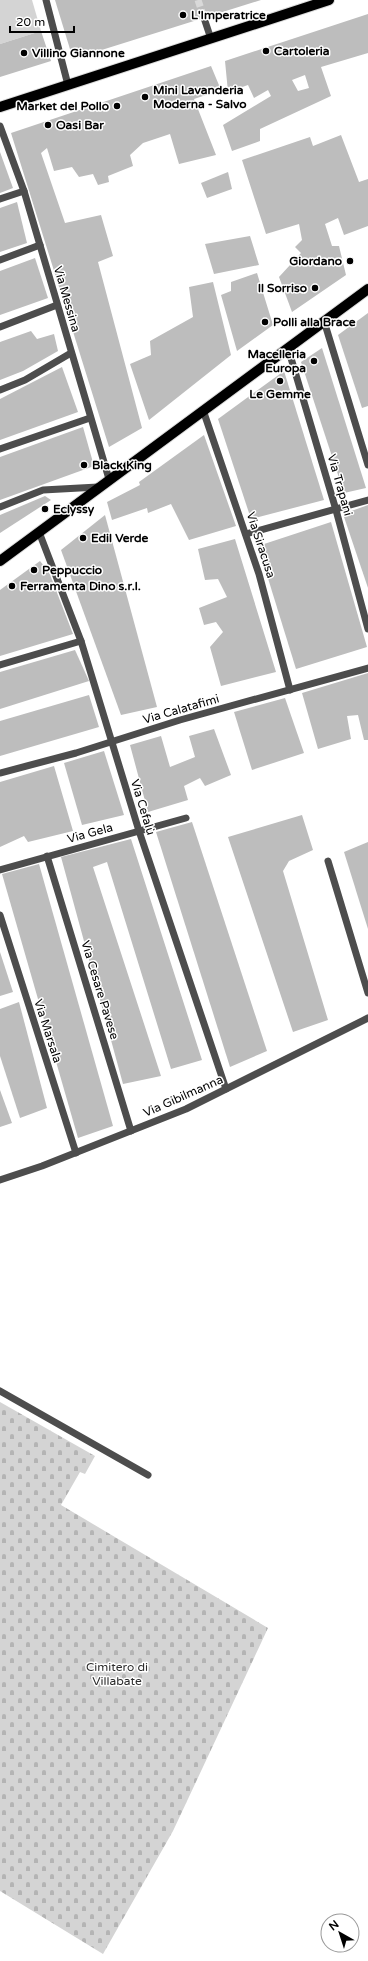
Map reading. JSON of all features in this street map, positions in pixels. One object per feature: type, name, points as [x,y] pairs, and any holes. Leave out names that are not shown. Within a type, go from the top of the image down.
[{"type":"main road","points":[[0,107],[329,0]]},
{"type":"main road","points":[[0,561],[98,487],[368,289]]},
{"type":"street","points":[[46,0],[68,86]]},
{"type":"street","points":[[204,18],[211,39]]},
{"type":"street","name":"Via Messina","points":[[0,126],[24,191],[109,480]]},
{"type":"street","points":[[0,199],[24,191]]},
{"type":"street","points":[[0,260],[40,245]]},
{"type":"street","points":[[0,326],[57,306]]},
{"type":"street","points":[[324,321],[368,465]]},
{"type":"street","name":"Via Trapani","points":[[288,348],[336,510],[368,629]]},
{"type":"street","points":[[0,390],[25,380],[71,353]]},
{"type":"street","name":"Via Siracusa","points":[[203,410],[260,574],[290,690]]},
{"type":"street","points":[[0,450],[90,418]]},
{"type":"street","points":[[0,507],[43,490],[98,487]]},
{"type":"street","points":[[246,534],[368,500]]},
{"type":"street","name":"Via Cefalù","points":[[39,532],[81,641],[139,831],[226,1089]]},
{"type":"street","points":[[0,665],[81,641]]},
{"type":"street","name":"Via Calatafimi","points":[[0,773],[76,753],[180,720],[368,668]]},
{"type":"street","name":"Via Gela","points":[[0,870],[186,818]]},
{"type":"street","name":"Via Cesare Pavese","points":[[47,856],[131,1131]]},
{"type":"street","points":[[328,861],[368,993]]},
{"type":"street","name":"Via Marsala","points":[[0,915],[76,1153]]},
{"type":"street","name":"Via Gibilmanna","points":[[0,1180],[76,1153],[186,1109],[368,1018]]},
{"type":"street","points":[[0,1392],[148,1476]]},
{"type":"green space","points":[[0,0],[32,0],[41,31],[0,44]]},
{"type":"green space","name":"Cimitero di Villabate","points":[[0,1402],[95,1456],[85,1474],[80,1472],[61,1505],[268,1628],[173,1831],[103,1954],[0,1891]]},
{"type":"building","points":[[55,0],[261,0],[73,59]]},
{"type":"building","points":[[368,14],[368,53],[321,67],[331,96],[260,129],[260,141],[232,151],[223,125],[271,96],[268,90],[254,98],[248,85],[228,92],[225,61]],"holes":[[[305,75],[309,88],[298,91],[292,80]]]},
{"type":"building","name":"Villino Giannone","points":[[41,31],[51,61],[0,77],[0,44]]},
{"type":"building","points":[[211,66],[221,90],[194,99],[216,155],[179,164],[170,134],[143,143],[130,155],[133,166],[108,176],[109,182],[98,185],[93,174],[79,177],[72,167],[54,171],[47,148],[41,153],[65,223],[101,215],[113,256],[98,262],[142,428],[109,447],[11,133]]},
{"type":"building","points":[[341,135],[359,182],[368,179],[368,226],[344,235],[338,218],[325,224],[332,246],[339,246],[346,275],[292,312],[279,277],[301,253],[295,247],[302,240],[299,224],[266,234],[242,160],[310,137],[313,146]]},
{"type":"building","points":[[0,152],[13,188],[0,193]]},
{"type":"building","points":[[228,172],[232,189],[207,198],[201,183]]},
{"type":"building","points":[[17,202],[27,243],[0,252],[0,208]]},
{"type":"building","points":[[250,236],[259,265],[214,274],[205,244]]},
{"type":"building","points":[[35,258],[48,298],[0,315],[0,271]]},
{"type":"building","points":[[257,273],[273,325],[237,351],[221,295],[231,291],[231,282]]},
{"type":"building","points":[[213,282],[231,355],[149,420],[130,364],[151,355],[150,341],[193,317],[189,287]]},
{"type":"building","points":[[368,313],[368,406],[362,408],[338,335]]},
{"type":"building","points":[[31,331],[37,339],[54,334],[58,351],[23,371],[0,380],[0,342]]},
{"type":"building","points":[[322,348],[366,488],[344,493],[301,362]]},
{"type":"building","points":[[62,367],[78,412],[0,440],[0,399]]},
{"type":"building","points":[[284,371],[324,500],[251,519],[218,419]]},
{"type":"building","points":[[83,427],[94,466],[0,500],[0,457]]},
{"type":"building","points":[[204,435],[236,526],[189,540],[171,504],[148,513],[147,508],[112,520],[107,502],[140,485],[139,482]]},
{"type":"building","points":[[45,496],[51,500],[0,533],[0,515]]},
{"type":"building","points":[[368,505],[368,588],[343,514]]},
{"type":"building","points":[[105,515],[157,707],[121,715],[61,550]]},
{"type":"building","points":[[331,522],[367,647],[296,669],[258,546]]},
{"type":"building","points":[[235,539],[276,672],[221,686],[210,647],[223,632],[216,622],[204,625],[199,608],[227,597],[218,579],[205,580],[198,549]]},
{"type":"building","points":[[40,561],[49,572],[73,634],[0,656],[0,590]]},
{"type":"building","points":[[75,650],[89,681],[0,709],[0,672]]},
{"type":"building","points":[[368,673],[368,740],[364,740],[358,715],[347,716],[351,739],[318,749],[302,693]]},
{"type":"building","points":[[89,695],[99,727],[0,756],[0,721]]},
{"type":"building","points":[[285,698],[304,753],[252,770],[234,712]]},
{"type":"building","points":[[214,729],[231,775],[205,786],[200,778],[184,786],[188,800],[148,812],[130,745],[161,736],[170,767],[195,757],[189,736]]},
{"type":"building","points":[[104,751],[124,815],[82,825],[64,763]]},
{"type":"building","points":[[54,766],[73,831],[28,842],[24,836],[0,847],[0,782]]},
{"type":"building","points":[[302,815],[313,850],[289,861],[283,871],[328,1020],[293,1032],[228,837]]},
{"type":"building","points":[[192,822],[267,1051],[230,1067],[156,832]]},
{"type":"building","points":[[131,839],[202,1060],[171,1069],[107,862],[93,867],[161,1076],[123,1084],[61,857]]},
{"type":"building","points":[[368,842],[368,929],[344,852]]},
{"type":"building","points":[[39,864],[113,1126],[78,1138],[2,874]]},
{"type":"building","points":[[0,952],[13,992],[0,996]]},
{"type":"building","points":[[19,1002],[47,1108],[20,1118],[0,1056],[0,1009]]},
{"type":"building","points":[[0,1090],[12,1123],[0,1127]]},
{"type":"tunnel","points":[[198,0],[204,18]]},
{"type":"place","name":"L'Imperatrice","points":[[183,15]]},
{"type":"place","name":"Cartoleria","points":[[266,51]]},
{"type":"place","name":"Villino Giannone","points":[[24,53]]},
{"type":"place","name":"Mini Lavanderia Moderna - Salvo","points":[[145,97]]},
{"type":"place","name":"Market del Pollo","points":[[117,106]]},
{"type":"place","name":"Oasi Bar","points":[[48,125]]},
{"type":"place","name":"Giordano","points":[[350,261]]},
{"type":"place","name":"Il Sorriso","points":[[315,288]]},
{"type":"place","name":"Polli alla Brace","points":[[265,322]]},
{"type":"place","name":"Macelleria Europa","points":[[314,361]]},
{"type":"place","name":"Le Gemme","points":[[280,381]]},
{"type":"place","name":"Black King","points":[[84,465]]},
{"type":"place","name":"Eclyssy","points":[[45,509]]},
{"type":"place","name":"Edil Verde","points":[[83,538]]},
{"type":"place","name":"Peppuccio","points":[[34,570]]},
{"type":"place","name":"Ferramenta Dino s.r.l.","points":[[12,586]]}]
